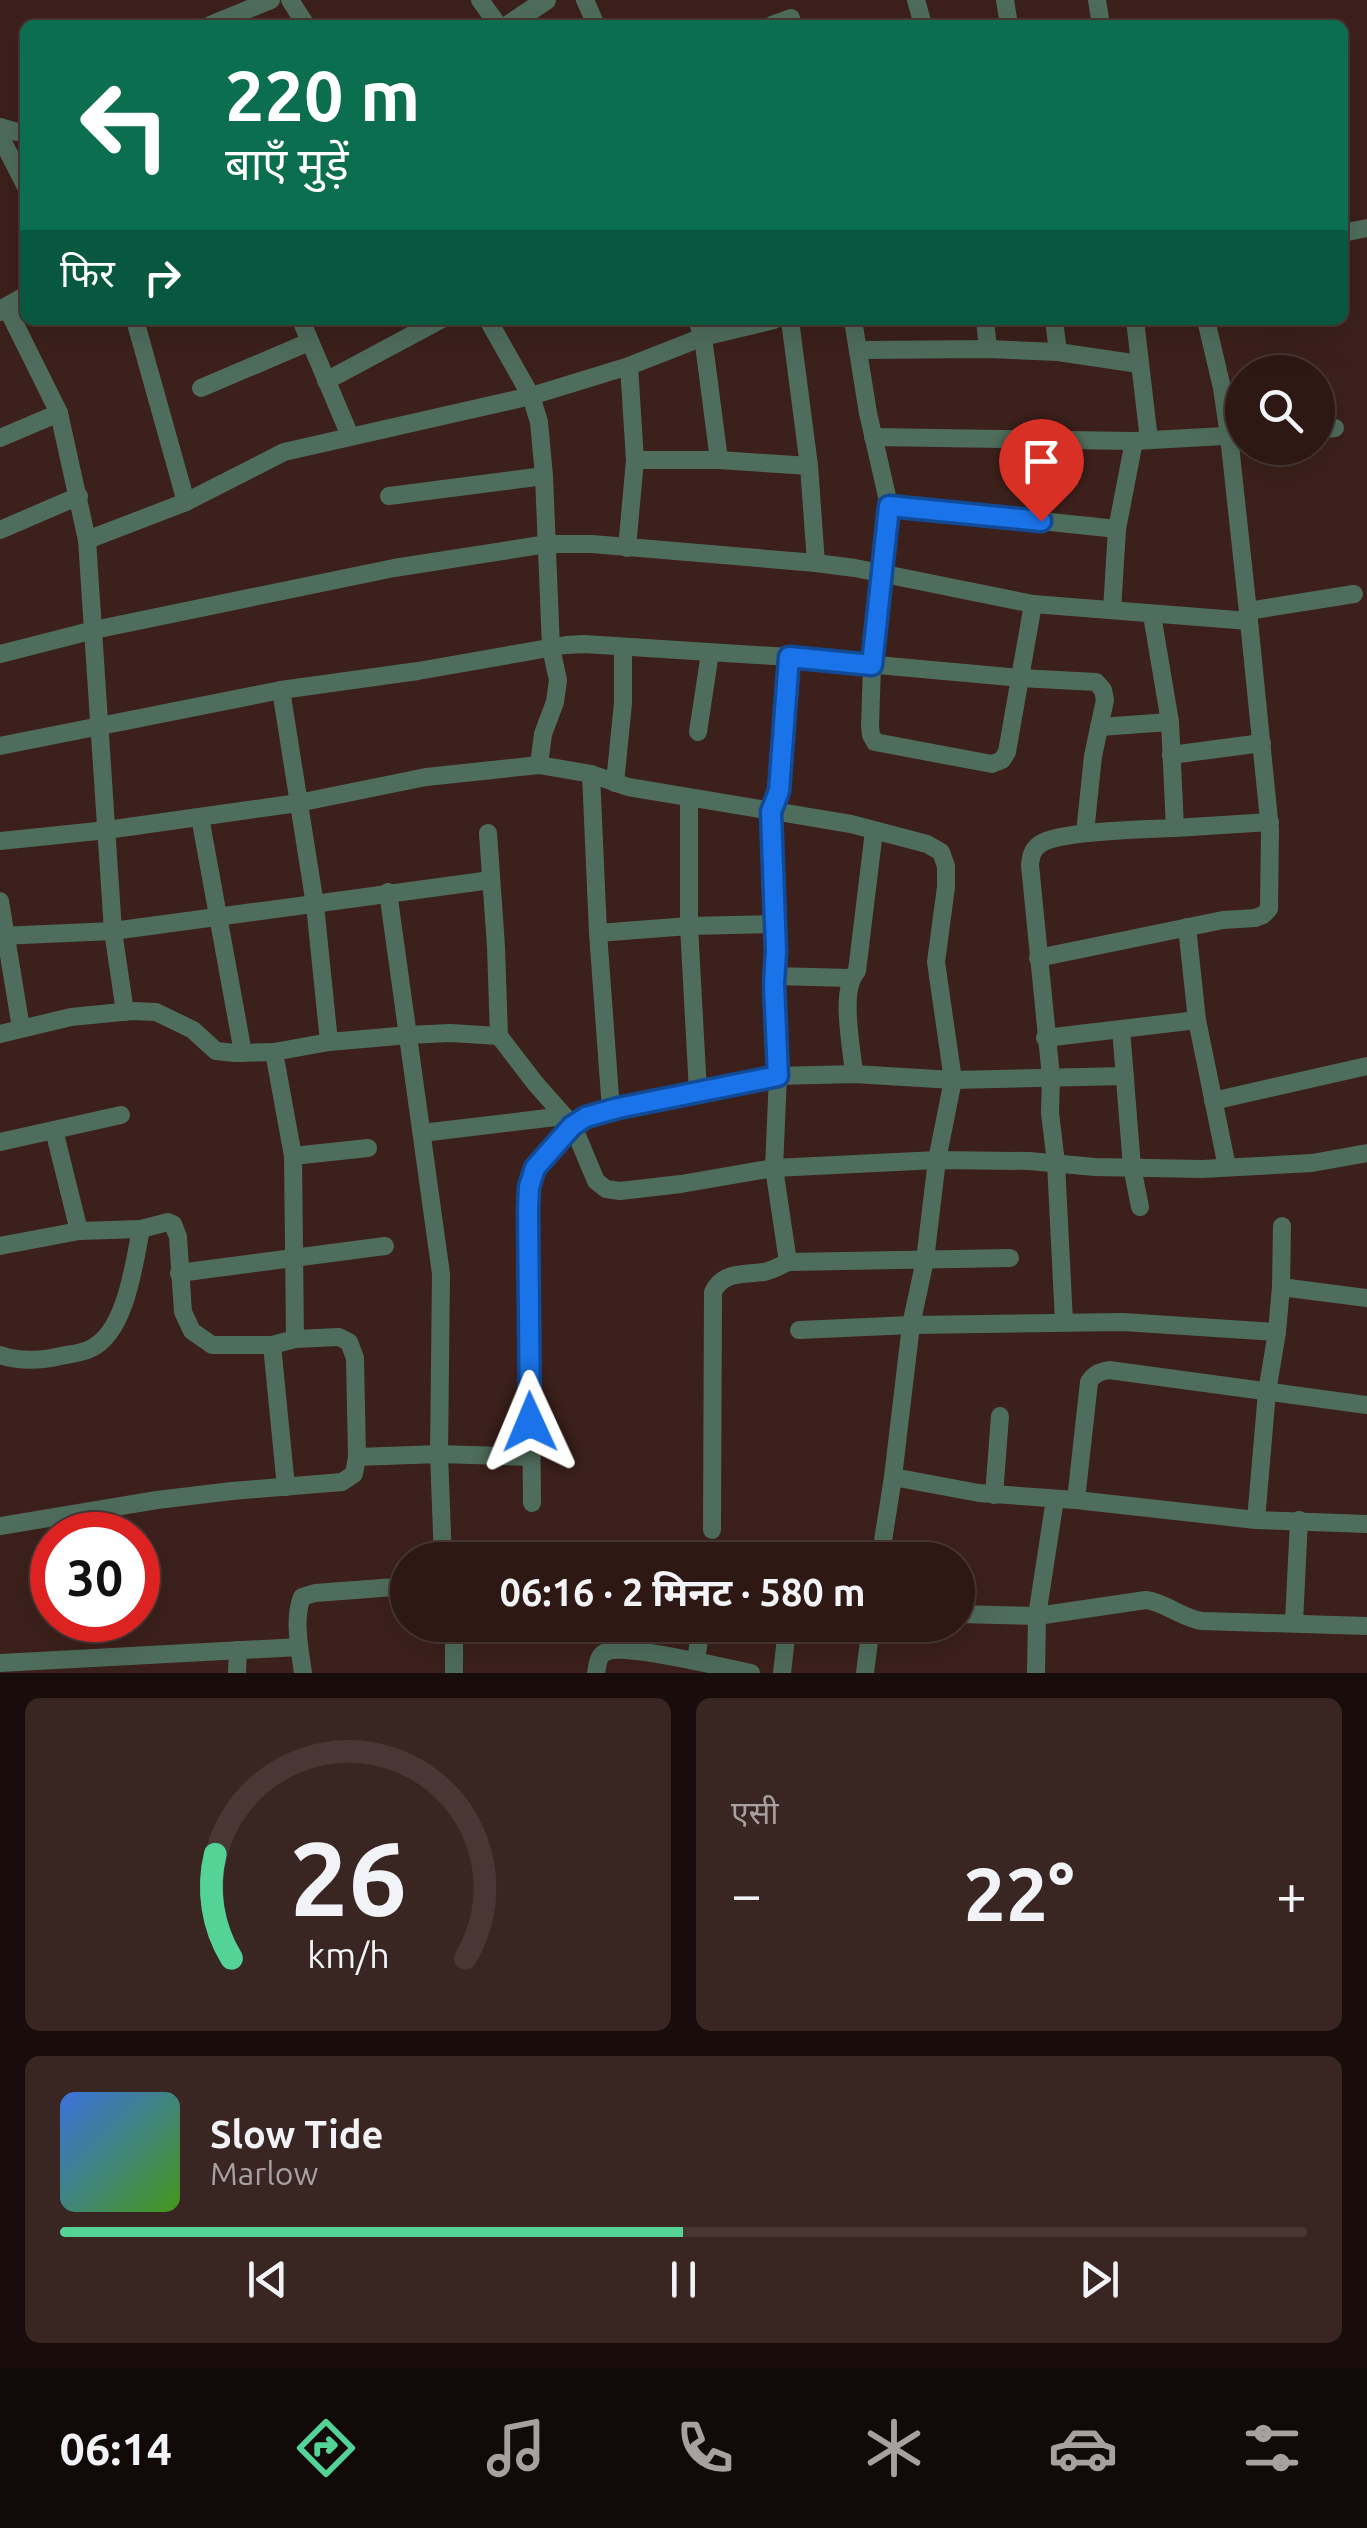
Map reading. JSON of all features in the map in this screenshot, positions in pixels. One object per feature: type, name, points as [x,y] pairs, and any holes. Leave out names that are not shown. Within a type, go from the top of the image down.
[{"type":"street","points":[[222,20],[272,0]]},
{"type":"street","points":[[515,20],[535,3]]},
{"type":"street","points":[[786,20],[791,18]]},
{"type":"street","points":[[0,136],[14,176]]},
{"type":"street","points":[[11,305],[59,412],[87,540],[113,930],[125,1012]]},
{"type":"street","points":[[136,325],[186,502]]},
{"type":"street","points":[[302,325],[350,436]]},
{"type":"street","points":[[326,380],[430,325]]},
{"type":"street","points":[[491,325],[531,396],[539,422],[551,648],[558,680],[539,765]]},
{"type":"street","points":[[87,540],[186,502],[284,452],[531,396],[629,366],[700,328],[728,325]]},
{"type":"street","points":[[791,325],[809,466],[816,563]]},
{"type":"street","points":[[854,325],[872,436],[889,506],[872,665],[870,726],[875,742],[992,764],[1002,760],[1008,752],[1033,604]]},
{"type":"street","points":[[986,325],[988,349]]},
{"type":"street","points":[[1055,325],[1058,352]]},
{"type":"street","points":[[1112,610],[1118,529],[1142,440],[1135,325]]},
{"type":"street","points":[[1207,325],[1225,398]]},
{"type":"street","points":[[700,328],[719,460]]},
{"type":"street","points":[[202,388],[310,342]]},
{"type":"street","points":[[859,350],[1058,352],[1139,364]]},
{"type":"street","points":[[628,548],[635,460],[629,366]]},
{"type":"street","points":[[0,438],[59,412]]},
{"type":"street","points":[[872,436],[1142,440],[1225,436]]},
{"type":"street","points":[[635,460],[809,466]]},
{"type":"street","points":[[1038,958],[1186,926],[1256,918],[1269,910],[1270,822],[1238,465]]},
{"type":"street","points":[[388,496],[544,476]]},
{"type":"street","points":[[0,530],[79,496]]},
{"type":"street","points":[[889,506],[1118,529]]},
{"type":"street","points":[[0,654],[94,630],[394,568],[547,544],[592,544],[816,563],[1033,604],[1152,614],[1249,616],[1354,594]]},
{"type":"street","points":[[1152,614],[1170,722],[1174,828]]},
{"type":"street","points":[[0,746],[281,690],[584,644],[789,657],[1096,682],[1106,700],[1093,756],[1085,834]]},
{"type":"street","points":[[615,782],[624,703],[623,647]]},
{"type":"street","points":[[698,732],[710,653]]},
{"type":"street","points":[[788,1262],[774,1168],[778,1076],[771,812],[779,791],[789,657]]},
{"type":"street","points":[[281,690],[315,905],[330,1042]]},
{"type":"street","points":[[1099,727],[1170,722]]},
{"type":"street","points":[[1171,755],[1262,744]]},
{"type":"street","points":[[0,841],[200,817],[298,803],[426,777],[539,765],[689,799],[851,824],[927,844],[941,852],[946,866],[936,962],[953,1080],[911,1325],[883,1542]]},
{"type":"street","points":[[591,774],[611,1110]]},
{"type":"street","points":[[689,799],[698,1092]]},
{"type":"street","points":[[200,817],[243,1053]]},
{"type":"street","points":[[1064,1322],[1051,1077],[1030,865],[1032,852],[1043,842],[1085,834],[1270,822]]},
{"type":"street","points":[[854,1074],[848,998],[850,978],[857,971],[874,832]]},
{"type":"street","points":[[488,833],[500,1036],[568,1121],[596,1181],[606,1189],[682,1184],[774,1168],[937,1160],[1056,1163],[1095,1168],[1228,1167],[1312,1162],[1367,1153]]},
{"type":"street","points":[[3,935],[113,930],[491,880]]},
{"type":"street","points":[[388,892],[441,1274],[438,1454],[442,1542]]},
{"type":"street","points":[[0,901],[21,1028]]},
{"type":"street","points":[[598,932],[774,924]]},
{"type":"street","points":[[1186,926],[1197,1020],[1228,1167]]},
{"type":"street","points":[[774,976],[850,978]]},
{"type":"street","points":[[0,1034],[71,1017],[156,1012],[192,1030],[216,1051],[243,1053],[409,1035],[500,1036]]},
{"type":"street","points":[[1045,1038],[1197,1020]]},
{"type":"street","points":[[1121,1029],[1132,1167],[1140,1207]]},
{"type":"street","points":[[274,1052],[293,1156],[295,1339]]},
{"type":"street","points":[[1213,1101],[1367,1066]]},
{"type":"street","points":[[422,1133],[568,1121],[778,1076],[854,1074],[953,1080],[1125,1076]]},
{"type":"street","points":[[0,1142],[121,1115]]},
{"type":"street","points":[[532,1503],[529,1187],[535,1168],[568,1121]]},
{"type":"street","points":[[54,1130],[79,1231]]},
{"type":"street","points":[[293,1156],[368,1148]]},
{"type":"street","points":[[0,1246],[79,1231],[173,1224],[178,1237],[183,1312],[201,1339],[212,1345],[272,1345],[295,1339],[339,1337],[349,1342],[355,1358],[357,1458],[354,1474],[342,1482],[157,1500],[0,1526]]},
{"type":"street","points":[[1256,1520],[1281,1287],[1282,1226]]},
{"type":"street","points":[[0,1355],[39,1361],[91,1349],[107,1337],[128,1298],[141,1229]]},
{"type":"street","points":[[179,1273],[386,1246]]},
{"type":"street","points":[[712,1530],[713,1292],[718,1282],[730,1276],[768,1271],[788,1262],[1010,1258]]},
{"type":"street","points":[[1281,1287],[1367,1298]]},
{"type":"street","points":[[799,1330],[1122,1322],[1277,1332]]},
{"type":"street","points":[[272,1345],[286,1487]]},
{"type":"street","points":[[1076,1500],[1089,1382],[1094,1375],[1109,1370],[1367,1406]]},
{"type":"street","points":[[994,1494],[1000,1416]]},
{"type":"street","points":[[357,1458],[438,1454],[531,1457]]},
{"type":"street","points":[[893,1477],[994,1494],[1256,1520],[1367,1524]]},
{"type":"street","points":[[1036,1673],[1036,1616],[1055,1499]]},
{"type":"street","points":[[1294,1622],[1299,1520]]},
{"type":"street","points":[[303,1673],[298,1606],[302,1596],[390,1587]]},
{"type":"street","points":[[975,1614],[1036,1616],[1146,1600],[1160,1602],[1187,1619],[1202,1621],[1367,1626]]},
{"type":"street","points":[[454,1642],[454,1673]]},
{"type":"street","points":[[696,1660],[698,1642]]},
{"type":"street","points":[[782,1673],[786,1642]]},
{"type":"street","points":[[866,1673],[869,1642]]},
{"type":"street","points":[[0,1663],[299,1647]]},
{"type":"street","points":[[237,1673],[238,1650]]},
{"type":"street","points":[[596,1673],[599,1658],[619,1650],[696,1660],[751,1673]]},
{"type":"route","points":[[530,1422],[528,1210],[535,1168],[572,1126],[586,1117],[778,1076],[771,812],[779,791],[789,657],[872,665],[889,506],[1041,521]]}]
